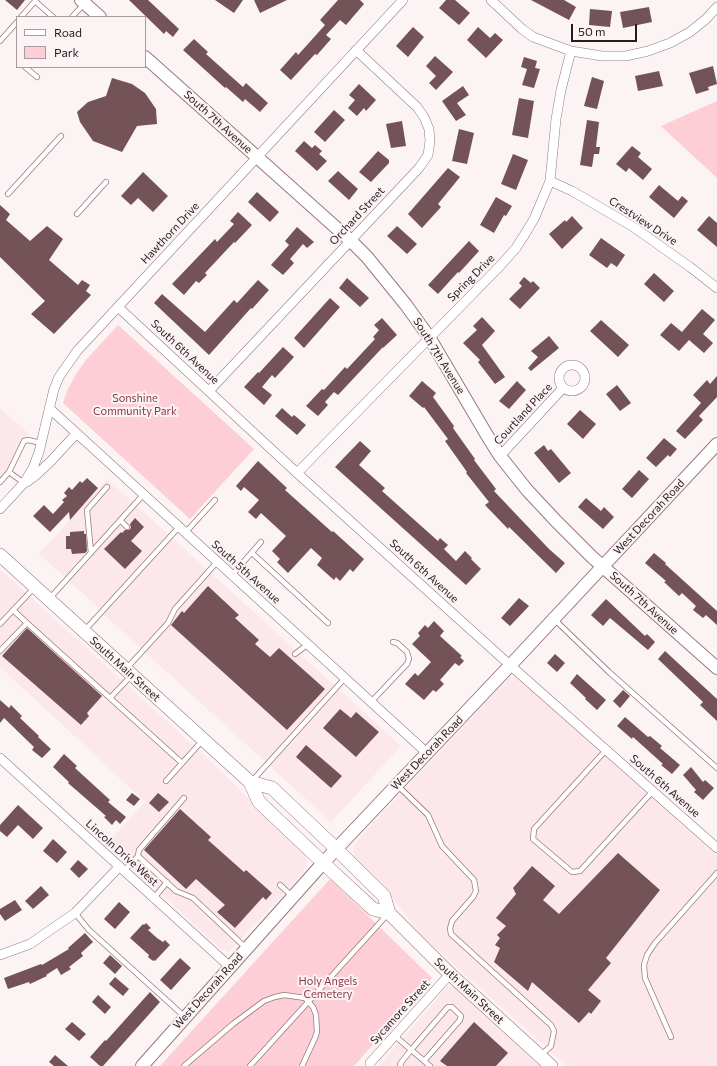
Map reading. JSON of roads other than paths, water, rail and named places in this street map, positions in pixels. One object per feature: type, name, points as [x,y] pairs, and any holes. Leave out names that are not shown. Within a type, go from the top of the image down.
[{"type":"main road","name":"South Main Street","points":[[0,555],[250,782],[260,802],[323,863],[373,909],[389,913]]},
{"type":"main road","name":"South Main Street","points":[[250,782],[272,788],[384,896],[389,913],[450,974],[551,1066]]},
{"type":"street","name":"Hawthorn Drive","points":[[2,505],[24,483],[33,468],[54,389],[66,366],[77,351],[403,0]]},
{"type":"street","points":[[490,0],[533,37],[571,51],[602,56],[626,56],[648,51],[670,43],[690,32],[717,7]]},
{"type":"street","points":[[83,2],[99,16]]},
{"type":"street","name":"Orchard Street","points":[[209,391],[419,168],[428,154],[430,141],[429,129],[424,117],[417,107],[356,50]]},
{"type":"street","name":"Spring Drive","points":[[297,473],[516,248],[534,219],[550,181],[556,119],[561,90],[571,51]]},
{"type":"street","name":"South 7th Avenue","points":[[146,58],[351,241],[382,274],[429,337],[500,456],[527,490],[556,522],[603,567],[717,668]]},
{"type":"street","name":"Crestview Drive","points":[[550,181],[572,191],[632,226],[684,262],[717,288]]},
{"type":"street","name":"South 6th Avenue","points":[[118,307],[297,473],[511,666],[717,848]]},
{"type":"street","name":"Courtland Place","points":[[500,456],[563,388]]},
{"type":"street","name":"South 5th Avenue","points":[[49,408],[428,753]]},
{"type":"street","points":[[24,483],[35,476],[50,462],[76,434]]},
{"type":"street","name":"West Decorah Road","points":[[142,1066],[229,966],[323,863],[511,666],[717,444]]},
{"type":"street","name":"Lincoln Drive West","points":[[0,758],[229,966]]},
{"type":"street","points":[[0,955],[30,944],[75,913],[122,869]]},
{"type":"street","name":"Sycamore Street","points":[[370,1066],[370,1063],[450,974]]},
{"type":"lane","points":[[22,16],[36,1],[52,16]]},
{"type":"lane","points":[[73,16],[83,2]]},
{"type":"lane","points":[[0,41],[16,23]]},
{"type":"lane","points":[[26,68],[37,77]]},
{"type":"lane","points":[[8,194],[61,136]]},
{"type":"lane","points":[[77,214],[106,182]]},
{"type":"lane","points":[[0,482],[9,472],[24,441],[28,440],[41,442]]},
{"type":"lane","points":[[9,472],[24,483]]},
{"type":"lane","points":[[91,553],[87,510],[107,487]]},
{"type":"lane","points":[[49,599],[143,495]]},
{"type":"lane","points":[[84,632],[182,530],[215,500]]},
{"type":"lane","points":[[120,520],[127,527]]},
{"type":"lane","points":[[232,575],[261,542]]},
{"type":"lane","points":[[252,553],[328,623]]},
{"type":"lane","points":[[110,698],[168,623],[175,609],[217,562]]},
{"type":"lane","points":[[0,624],[35,587]]},
{"type":"lane","points":[[14,610],[182,763]]},
{"type":"lane","points":[[554,619],[609,672],[717,768]]},
{"type":"lane","points":[[0,652],[27,623]]},
{"type":"lane","points":[[371,702],[407,664],[409,659],[407,652],[397,643],[393,642]]},
{"type":"lane","points":[[295,654],[308,644]]},
{"type":"lane","points":[[250,782],[345,678]]},
{"type":"lane","points":[[166,781],[204,740]]},
{"type":"lane","points":[[606,750],[534,829],[534,839],[572,872],[580,871],[653,791]]},
{"type":"lane","points":[[397,785],[422,808],[431,820],[442,846],[471,876],[475,885],[476,891],[473,897],[452,921],[450,929],[451,934],[551,1025],[554,1031],[551,1046],[540,1056]]},
{"type":"lane","points":[[122,869],[138,856],[139,850],[184,798]]},
{"type":"lane","points":[[138,856],[176,891],[193,898],[246,948]]},
{"type":"lane","points":[[670,1037],[645,978],[644,965],[647,954],[717,873]]},
{"type":"lane","points":[[154,898],[167,882]]},
{"type":"lane","points":[[280,885],[293,896]]},
{"type":"lane","points":[[75,913],[89,930],[185,1017]]},
{"type":"lane","points":[[250,1066],[389,913]]},
{"type":"lane","points":[[184,1066],[233,1024],[264,1001],[284,995],[305,998],[314,1007],[316,1015],[316,1032],[313,1045],[302,1066]]},
{"type":"lane","points":[[401,1066],[400,1064],[411,1050],[448,1008],[452,1007],[461,1016],[460,1020],[424,1061]]},
{"type":"lane","points":[[395,1036],[430,1066]]},
{"type":"park label","name":"Sonshine Community Park","points":[[135,404]]},
{"type":"park label","name":"Holy Angels Cemetery","points":[[328,987]]}]
